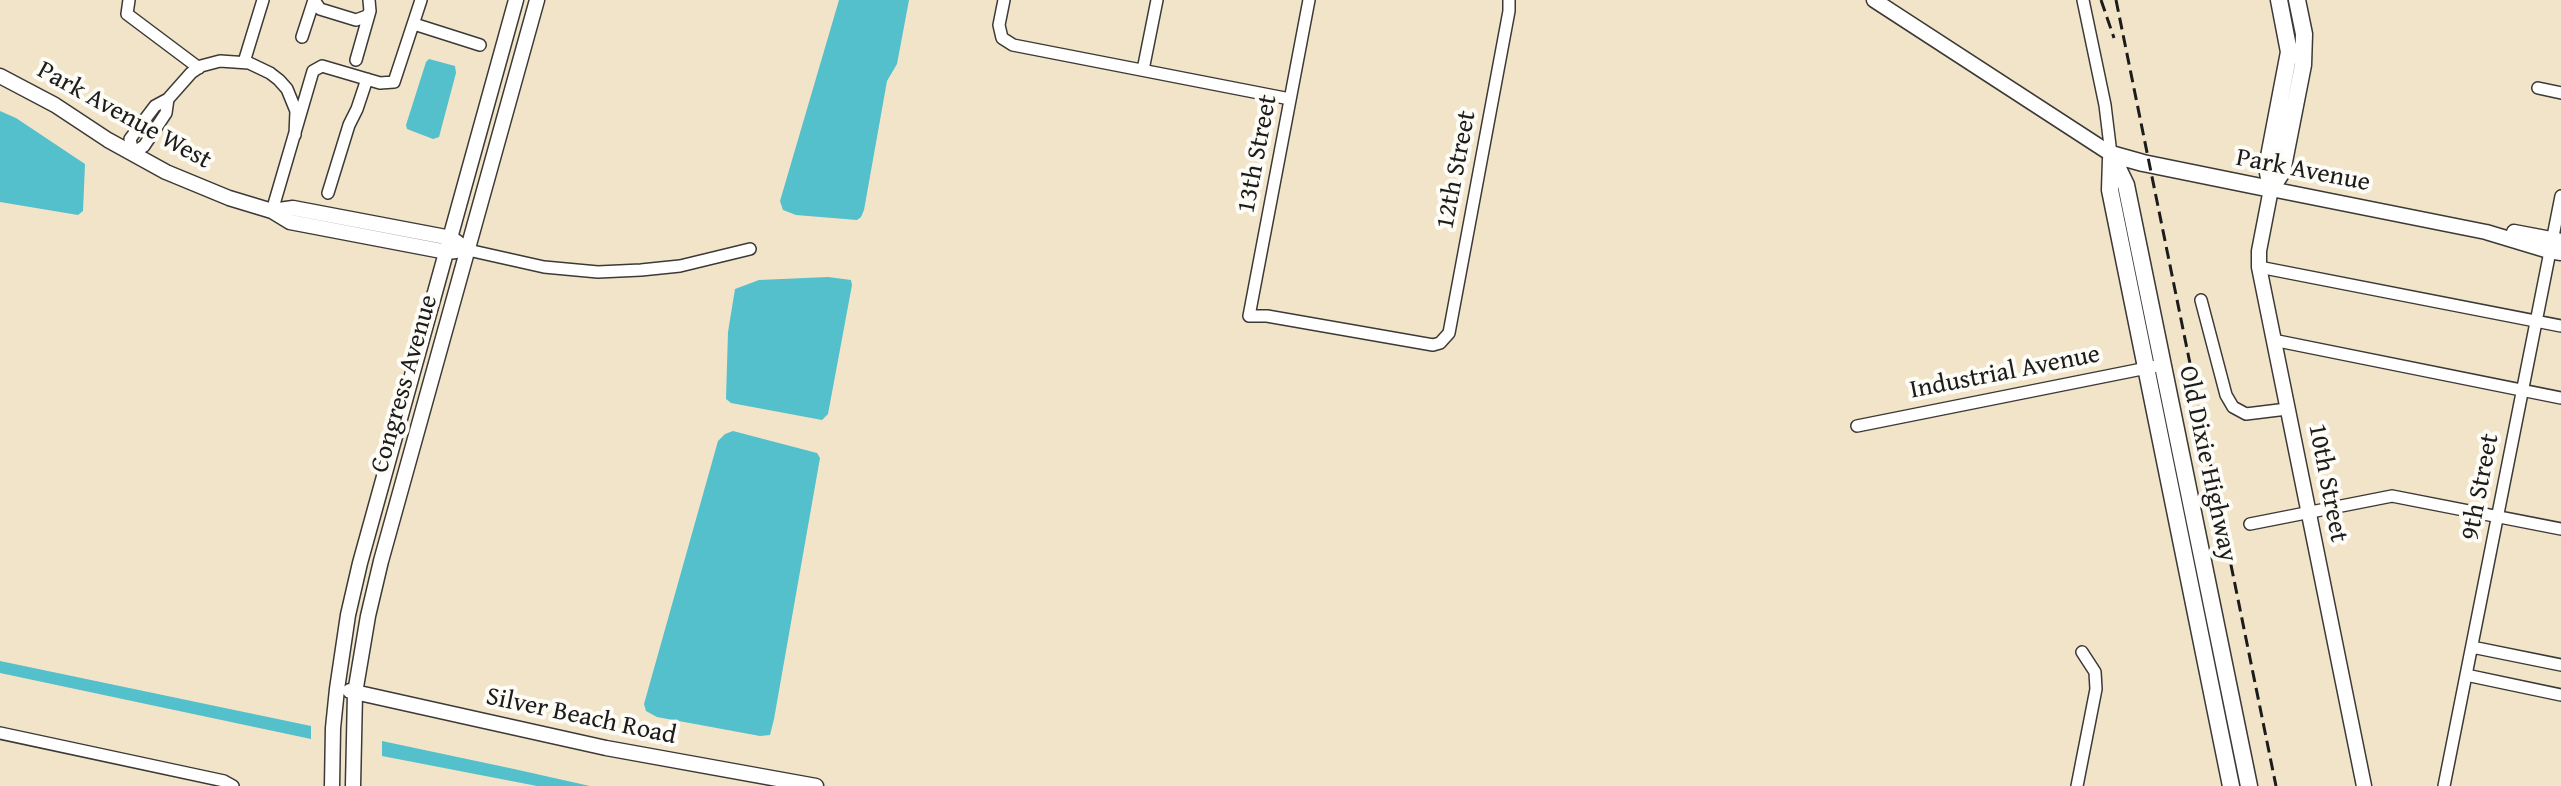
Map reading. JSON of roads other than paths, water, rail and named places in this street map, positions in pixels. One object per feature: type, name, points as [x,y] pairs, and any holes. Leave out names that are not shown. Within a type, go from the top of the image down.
[{"type":"main road","name":"10th Street","points":[[2271,189],[2267,167],[2289,52],[2279,0]]},
{"type":"main road","name":"10th Street","points":[[2271,189],[2282,172],[2303,65],[2304,34],[2297,0]]},
{"type":"main road","name":"Park Avenue","points":[[2111,154],[2271,189]]},
{"type":"main road","name":"Old Dixie Highway","points":[[2111,154],[2110,190],[2154,366],[2249,786]]},
{"type":"main road","name":"Old Dixie Highway","points":[[2154,366],[2231,786]]},
{"type":"street","points":[[129,0],[127,14],[199,68]]},
{"type":"street","points":[[244,62],[263,0]]},
{"type":"street","points":[[314,0],[320,9],[356,20],[362,19],[369,5]]},
{"type":"street","points":[[302,37],[314,0]]},
{"type":"street","points":[[272,211],[313,71],[322,66],[390,84],[396,80],[421,0]]},
{"type":"street","name":"Congress Avenue","points":[[332,786],[337,689],[348,615],[360,563],[516,0]]},
{"type":"street","name":"Congress Avenue","points":[[353,786],[355,693],[368,616],[537,0]]},
{"type":"street","points":[[1004,0],[999,25],[1002,38],[1013,45],[1290,99]]},
{"type":"street","points":[[1143,70],[1157,0]]},
{"type":"street","name":"13th Street","points":[[1249,316],[1309,0]]},
{"type":"street","name":"12th Street","points":[[1249,316],[1267,316],[1425,344],[1440,343],[1449,333],[1509,0]]},
{"type":"street","points":[[1874,0],[2111,154]]},
{"type":"street","points":[[2083,0],[2105,105],[2111,154]]},
{"type":"street","points":[[356,60],[369,5]]},
{"type":"street","points":[[414,24],[480,45]]},
{"type":"street","points":[[133,153],[144,146],[166,113],[168,99],[191,73],[220,61],[244,62],[279,80],[296,111],[295,135]]},
{"type":"street","name":"Park Avenue West","points":[[0,76],[55,105],[166,172],[229,198],[272,211],[293,208],[544,267],[598,272],[680,266],[750,249]]},
{"type":"street","points":[[328,193],[367,79]]},
{"type":"street","points":[[2538,88],[2561,93]]},
{"type":"street","points":[[290,96],[303,97],[307,91]]},
{"type":"street","name":"Park Avenue","points":[[2271,189],[2486,232],[2497,229],[2556,246]]},
{"type":"street","name":"10th Street","points":[[2271,189],[2259,251],[2259,267],[2364,786]]},
{"type":"street","name":"9th Street","points":[[2444,786],[2536,321],[2556,246],[2561,196]]},
{"type":"street","points":[[2259,267],[2561,326]]},
{"type":"street","points":[[2201,300],[2229,402],[2239,412],[2246,414],[2287,409]]},
{"type":"street","points":[[2273,340],[2561,398]]},
{"type":"street","name":"Industrial Avenue","points":[[1857,426],[2154,366]]},
{"type":"street","points":[[2250,524],[2392,496],[2561,529]]},
{"type":"street","points":[[2472,647],[2561,665]]},
{"type":"street","points":[[2077,786],[2096,689],[2095,672],[2082,652]]},
{"type":"street","points":[[2466,675],[2561,695]]},
{"type":"street","name":"Silver Beach Road","points":[[337,689],[606,748],[816,786]]},
{"type":"street","points":[[0,733],[224,781],[233,786]]},
{"type":"water","points":[[839,0],[909,0],[897,64],[887,81],[864,210],[857,220],[796,215],[783,210],[780,201]]},
{"type":"water","points":[[429,59],[455,66],[456,73],[439,137],[433,139],[407,129],[406,125]]},
{"type":"water","points":[[0,111],[16,118],[85,164],[83,211],[78,215],[0,202]]},
{"type":"water","points":[[828,277],[851,280],[852,285],[828,414],[822,420],[731,403],[726,399],[728,332],[735,289],[759,280]]},
{"type":"water","points":[[733,431],[817,453],[820,458],[770,735],[760,736],[657,717],[646,711],[644,704],[718,441]]},
{"type":"water","points":[[0,661],[311,726],[311,739],[0,673]]},
{"type":"water","points":[[382,741],[590,786],[537,786],[382,756]]},
{"type":"railway","points":[[2101,0],[2114,38]]},
{"type":"railway","points":[[2116,0],[2276,786]]}]
